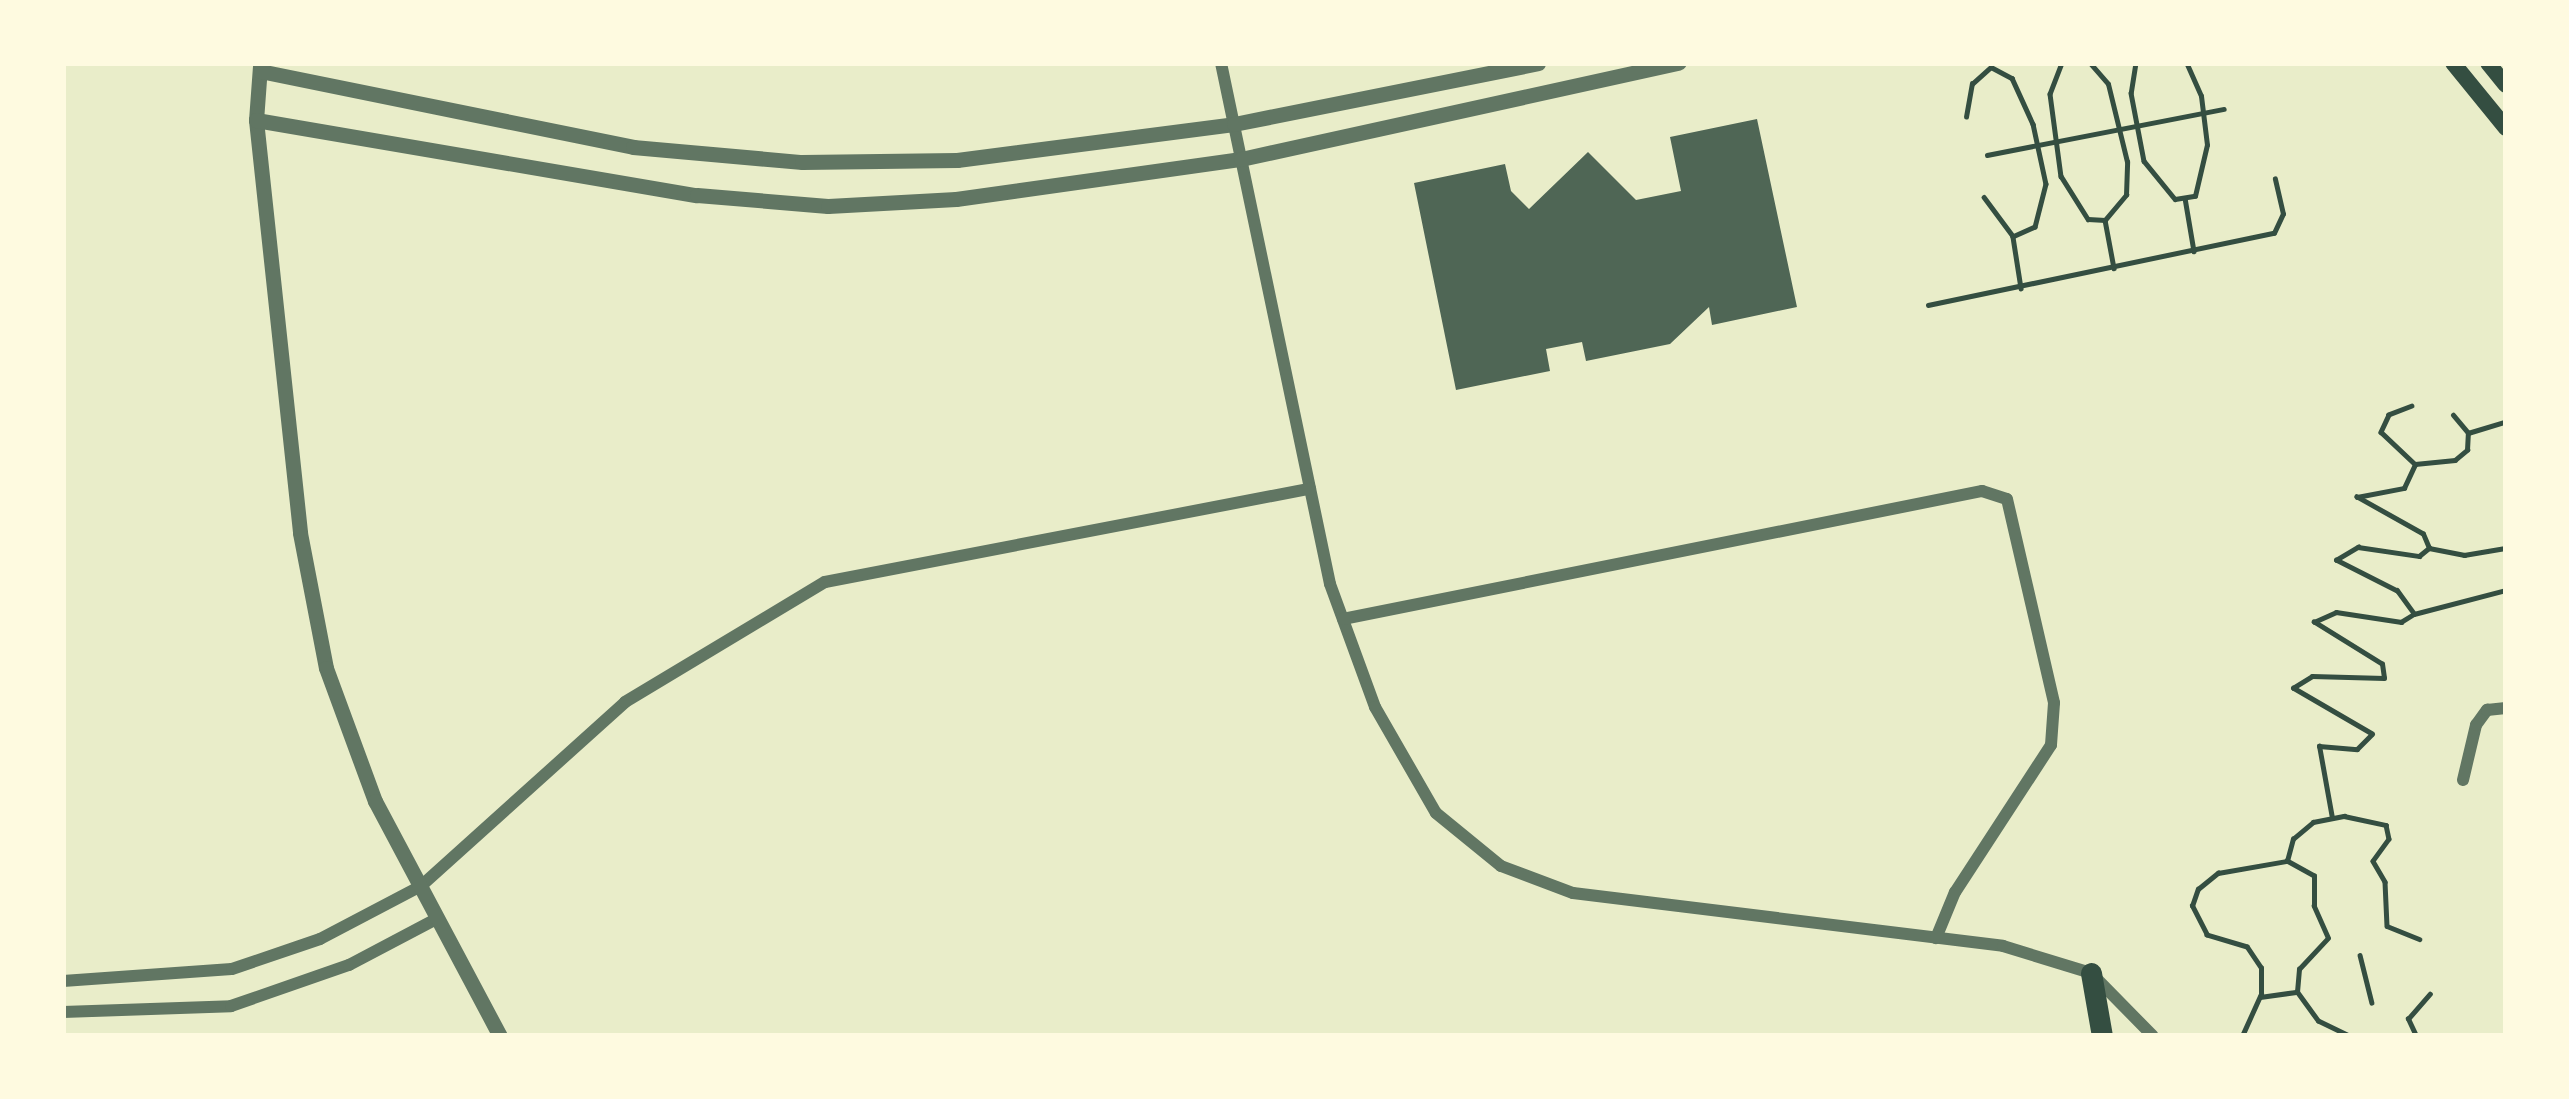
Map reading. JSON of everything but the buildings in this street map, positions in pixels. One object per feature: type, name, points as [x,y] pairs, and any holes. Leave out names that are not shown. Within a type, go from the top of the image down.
[{"type":"highway","points":[[2091,974],[2102,1036]]},
{"type":"main road","points":[[2453,63],[2506,128]]},
{"type":"main road","points":[[2488,63],[2506,86]]},
{"type":"street","points":[[1221,63],[1310,489],[1343,620],[1375,707],[1436,813],[1501,866],[1573,893],[2003,946],[2091,974],[2153,1036]]},
{"type":"street","points":[[500,1036],[375,801],[326,668],[300,533],[256,121],[260,67],[633,147],[802,162],[957,160],[1234,124],[1538,63]]},
{"type":"street","points":[[256,121],[697,195],[828,206],[956,199],[1241,159],[1679,63]]},
{"type":"street","points":[[63,982],[232,969],[320,939],[421,886],[625,702],[825,582],[1310,489]]},
{"type":"street","points":[[1343,620],[1982,491],[2007,499],[2054,703],[2051,745],[1955,892],[1936,938]]},
{"type":"street","points":[[2463,780],[2476,725],[2487,710],[2506,708]]},
{"type":"street","points":[[63,1012],[231,1006],[349,965],[438,917]]},
{"type":"path","points":[[2062,63],[2050,94],[2062,176],[2087,219],[2105,220]]},
{"type":"path","points":[[2090,63],[2108,84],[2120,129],[2126,195],[2105,220]]},
{"type":"path","points":[[2136,63],[2135,126],[2161,190],[2185,198],[2195,196],[2204,173],[2203,113],[2186,63]]},
{"type":"path","points":[[1966,117],[1972,84],[1990,65],[2012,78],[2046,184],[2035,227],[2013,237]]},
{"type":"path","points":[[1987,155],[2224,109]]},
{"type":"path","points":[[1928,305],[2114,270],[2274,233],[2283,214],[2275,179]]},
{"type":"path","points":[[1984,198],[2013,237],[2021,287]]},
{"type":"path","points":[[2185,198],[2194,252]]},
{"type":"path","points":[[2105,220],[2114,270]]},
{"type":"path","points":[[2412,406],[2389,415],[2381,432],[2415,464],[2455,460],[2467,450],[2468,433],[2453,415]]},
{"type":"path","points":[[2468,433],[2504,422]]},
{"type":"path","points":[[2414,614],[2397,590],[2336,560],[2358,548],[2420,556],[2429,548],[2432,540],[2357,497],[2404,488],[2415,464]]},
{"type":"path","points":[[2429,548],[2464,555],[2506,548]]},
{"type":"path","points":[[2332,818],[2318,746],[2357,749],[2372,734],[2293,688],[2312,676],[2375,682],[2386,670],[2314,622],[2336,612],[2401,622],[2414,614],[2506,590]]},
{"type":"path","points":[[2287,861],[2293,838],[2332,818],[2372,818],[2387,833]]},
{"type":"path","points":[[2387,833],[2396,831]]},
{"type":"path","points":[[2387,833],[2373,862],[2385,882],[2387,926],[2419,938]]},
{"type":"path","points":[[2242,1036],[2260,997],[2260,968],[2247,947],[2207,935],[2192,906],[2218,873],[2287,861],[2314,876],[2314,906],[2328,938],[2300,969],[2297,992],[2318,1022],[2350,1036]]},
{"type":"path","points":[[2360,955],[2372,1003]]},
{"type":"path","points":[[2260,997],[2297,992]]},
{"type":"path","points":[[2416,1036],[2408,1019],[2430,994]]}]
